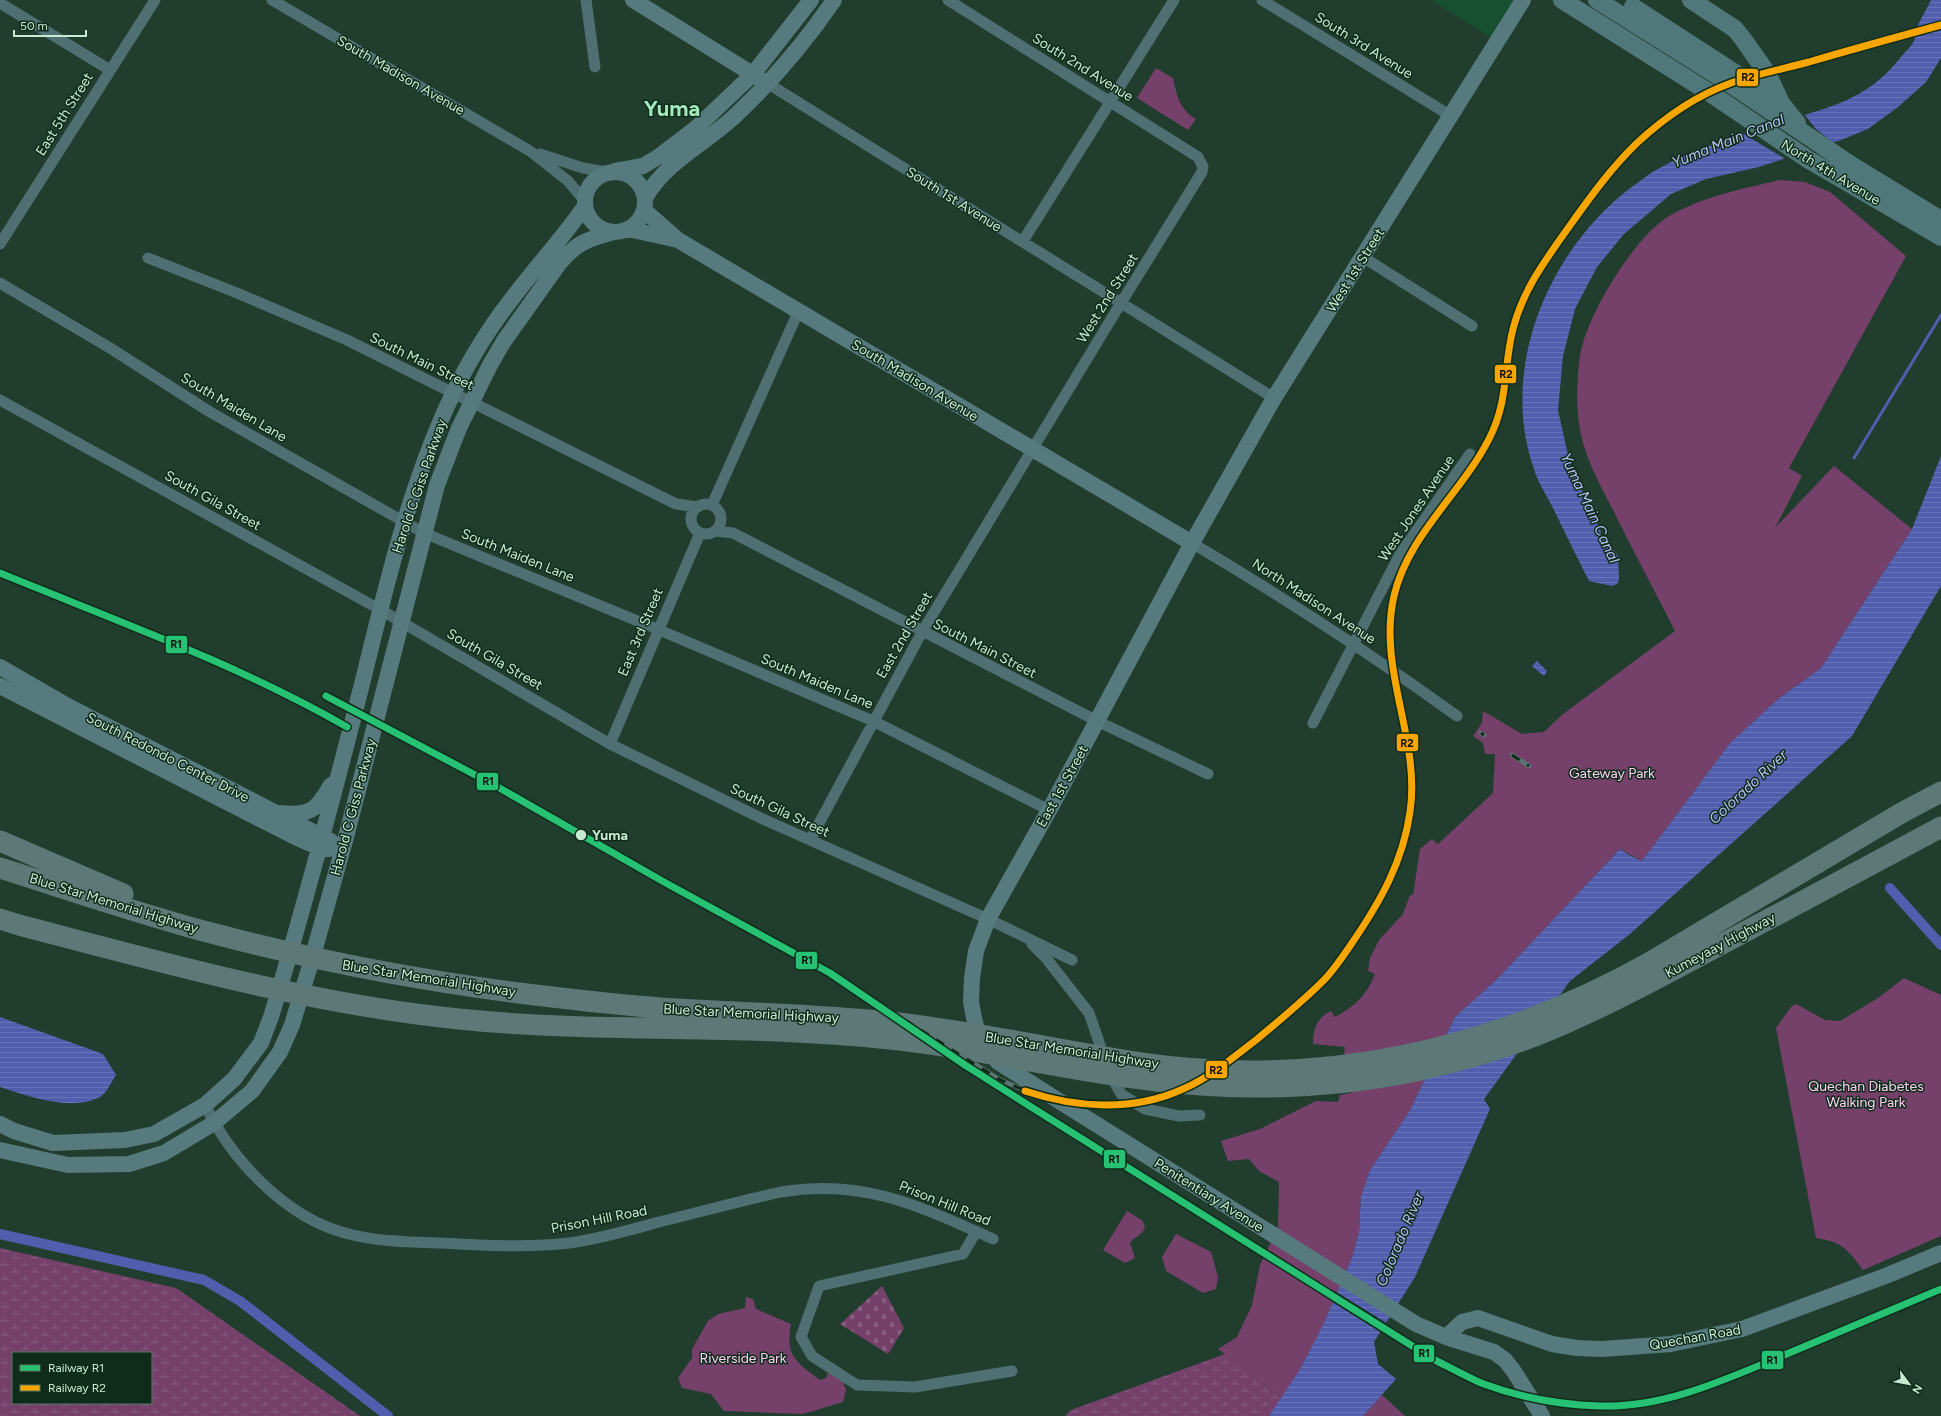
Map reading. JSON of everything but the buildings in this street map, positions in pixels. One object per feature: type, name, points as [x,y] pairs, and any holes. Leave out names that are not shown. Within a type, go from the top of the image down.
[{"type":"highway","points":[[1903,812],[1941,788]]},
{"type":"highway","name":"Kumeyaay Highway","points":[[1510,1027],[1549,1012],[1631,973],[1903,812],[1941,792]]},
{"type":"highway","name":"Kumeyaay Highway","points":[[1493,1050],[1558,1027],[1610,1003],[1941,827]]},
{"type":"highway","points":[[1914,842],[1941,831]]},
{"type":"highway","points":[[0,841],[216,934]]},
{"type":"highway","name":"Blue Star Memorial Highway","points":[[0,868],[216,934],[252,944],[345,964],[456,984],[573,1000],[657,1008],[851,1035],[935,1044],[1152,1081],[1233,1088],[1302,1086],[1375,1078],[1436,1066],[1493,1050]]},
{"type":"highway","name":"Blue Star Memorial Highway","points":[[0,918],[194,971],[242,982],[335,1001],[415,1014],[508,1024],[569,1027],[764,1022],[889,1022],[957,1031],[1142,1063],[1230,1071],[1311,1068],[1372,1062],[1435,1049],[1510,1027]]},
{"type":"highway","points":[[0,928],[125,963],[194,971]]},
{"type":"main road","name":"South 1st Avenue","points":[[633,0],[767,83]]},
{"type":"main road","points":[[678,240],[621,231],[604,231],[596,226],[590,219],[584,203],[586,191],[591,182],[598,176],[643,166],[658,157],[696,128],[753,74],[811,0]]},
{"type":"main road","points":[[621,231],[641,218],[654,183],[668,168],[737,114],[796,52],[834,0]]},
{"type":"main road","name":"West 1st Street","points":[[1192,543],[1274,398],[1523,0]]},
{"type":"main road","name":"North 4th Avenue","points":[[1562,0],[1710,93],[1809,160],[1939,230]]},
{"type":"main road","name":"North 4th Avenue","points":[[1597,0],[1729,84],[1785,115],[1828,149],[1939,230]]},
{"type":"main road","points":[[1612,10],[1633,7],[1649,0]]},
{"type":"main road","points":[[1691,0],[1713,13],[1739,34],[1767,73],[1785,115]]},
{"type":"main road","points":[[1633,7],[1785,115]]},
{"type":"main road","points":[[611,172],[632,176],[640,186],[645,204]]},
{"type":"main road","name":"Harold C Giss Parkway","points":[[0,1150],[68,1165],[129,1164],[164,1153],[214,1124],[252,1091],[280,1052],[292,1025],[337,867],[331,842],[341,766],[404,522],[440,421],[483,341],[510,301],[564,236],[584,203]]},
{"type":"main road","name":"South Madison Avenue","points":[[645,204],[678,240],[1192,543]]},
{"type":"main road","name":"Harold C Giss Parkway","points":[[0,1124],[14,1131],[53,1143],[125,1140],[154,1134],[205,1105],[234,1079],[261,1043],[274,1009],[312,876],[331,842],[401,622],[437,485],[471,402],[504,341],[567,254],[589,238],[621,231]]},
{"type":"main road","name":"East 1st Street","points":[[981,1040],[973,1015],[971,986],[976,951],[988,919],[1049,810],[1192,543]]},
{"type":"main road","name":"South Redondo Center Drive","points":[[0,667],[64,704],[278,813],[331,842]]},
{"type":"main road","name":"South Redondo Center Drive","points":[[0,686],[297,838],[331,842]]},
{"type":"main road","points":[[278,813],[295,814],[308,812],[317,807],[322,801],[341,766]]},
{"type":"main road","points":[[297,838],[306,851],[312,876]]},
{"type":"main road","name":"Penitentiary Avenue","points":[[981,1040],[998,1062],[1416,1324],[1446,1337],[1494,1352],[1505,1360],[1513,1370],[1541,1414]]},
{"type":"main road","name":"Quechan Road","points":[[1446,1337],[1460,1323],[1473,1318],[1482,1319],[1552,1344],[1577,1348],[1602,1349],[1671,1344],[1742,1329],[1881,1278],[1941,1253]]},
{"type":"street","name":"East 5th Street","points":[[0,244],[155,0]]},
{"type":"street","name":"South Madison Avenue","points":[[272,0],[530,151],[568,181],[584,203]]},
{"type":"street","points":[[586,0],[595,67]]},
{"type":"street","name":"South 2nd Avenue","points":[[948,0],[1198,157],[1201,161]]},
{"type":"street","points":[[1023,241],[1174,0]]},
{"type":"street","name":"South 3rd Avenue","points":[[1262,0],[1451,116]]},
{"type":"street","points":[[0,4],[110,70]]},
{"type":"street","name":"South 1st Avenue","points":[[767,83],[1274,398]]},
{"type":"street","name":"South Madison Avenue","points":[[530,151],[583,168],[611,172]]},
{"type":"street","name":"West 2nd Street","points":[[1032,450],[1121,302],[1200,178],[1203,167],[1201,161]]},
{"type":"street","points":[[1362,257],[1472,326]]},
{"type":"street","name":"South Main Street","points":[[148,258],[237,293],[347,340],[676,504],[691,519]]},
{"type":"street","name":"South Maiden Lane","points":[[0,283],[110,348],[210,412],[424,533],[657,629],[873,721],[1049,810]]},
{"type":"street","points":[[712,505],[799,310]]},
{"type":"street","name":"South Gila Street","points":[[0,400],[381,610],[610,744],[810,840],[988,919],[1072,960]]},
{"type":"street","name":"East 2nd Street","points":[[810,840],[922,632],[1032,450]]},
{"type":"street","name":"West Jones Avenue","points":[[1313,723],[1399,556],[1470,454]]},
{"type":"street","name":"South Main Street","points":[[676,504],[698,507]]},
{"type":"street","points":[[702,505],[712,505],[718,510],[721,517],[720,525],[716,531],[708,534],[700,533],[693,527],[691,519],[694,510],[702,505]]},
{"type":"street","name":"South Main Street","points":[[721,517],[733,534]]},
{"type":"street","name":"South Main Street","points":[[716,531],[733,534],[1097,721],[1208,774]]},
{"type":"street","name":"East 3rd Street","points":[[610,744],[657,629],[700,533]]},
{"type":"street","name":"North Madison Avenue","points":[[1192,543],[1272,591],[1354,644],[1456,716]]},
{"type":"street","points":[[1027,938],[1046,958],[1089,1013],[1110,1074],[1121,1094],[1145,1109],[1179,1116],[1200,1115]]},
{"type":"street","name":"Prison Hill Road","points":[[205,1105],[214,1124],[256,1178],[287,1204],[328,1228],[372,1239],[504,1246],[570,1243],[616,1234],[802,1188],[832,1188],[887,1196],[913,1205],[993,1239]]},
{"type":"street","points":[[976,1232],[963,1254],[819,1286],[801,1336],[812,1356],[857,1385],[915,1387],[1012,1371]]},
{"type":"shaded area","points":[[1431,0],[1523,0],[1497,41]]},
{"type":"green space","points":[[1156,68],[1173,78],[1180,102],[1186,111],[1196,119],[1188,130],[1137,98]]},
{"type":"green space","name":"Gateway Park","points":[[1780,180],[1805,182],[1830,192],[1906,256],[1789,468],[1802,476],[1775,528],[1834,466],[1912,529],[1821,668],[1778,699],[1730,743],[1642,861],[1620,849],[1497,979],[1455,1017],[1409,1112],[1370,1170],[1361,1196],[1359,1231],[1353,1255],[1324,1323],[1299,1371],[1282,1398],[1218,1349],[1237,1337],[1252,1305],[1260,1265],[1278,1227],[1279,1182],[1259,1171],[1249,1159],[1228,1161],[1221,1141],[1260,1129],[1316,1101],[1338,1102],[1340,1095],[1351,1093],[1359,1085],[1359,1059],[1344,1054],[1345,1047],[1313,1044],[1315,1028],[1319,1020],[1331,1011],[1335,1017],[1354,1005],[1368,988],[1375,974],[1368,971],[1370,958],[1379,940],[1403,914],[1410,895],[1413,895],[1420,849],[1432,839],[1438,844],[1493,793],[1495,754],[1485,754],[1483,743],[1473,736],[1482,723],[1483,711],[1522,734],[1544,732],[1563,714],[1675,631],[1602,489],[1584,446],[1577,407],[1581,351],[1594,316],[1616,276],[1629,256],[1657,225],[1684,208],[1710,198]]},
{"type":"green space","name":"Quechan Diabetes Walking Park","points":[[1904,978],[1941,995],[1941,1236],[1863,1270],[1853,1257],[1839,1244],[1816,1238],[1776,1028],[1791,1007],[1796,1004],[1825,1020],[1840,1021],[1878,998]]},
{"type":"green space","points":[[1127,1211],[1143,1221],[1145,1228],[1141,1234],[1130,1243],[1135,1258],[1125,1263],[1103,1250]]},
{"type":"green space","points":[[1176,1234],[1211,1252],[1218,1277],[1216,1289],[1203,1293],[1166,1271],[1162,1257]]},
{"type":"green space","points":[[0,1248],[176,1288],[360,1416],[0,1416]]},
{"type":"green space","points":[[882,1286],[904,1328],[888,1354],[840,1324]]},
{"type":"green space","name":"Riverside Park","points":[[746,1297],[753,1299],[756,1309],[791,1324],[791,1351],[794,1357],[804,1368],[820,1380],[826,1378],[829,1370],[841,1377],[846,1390],[843,1402],[803,1414],[724,1411],[711,1394],[682,1388],[678,1378],[692,1358],[692,1349],[708,1321],[718,1314],[745,1308]]},
{"type":"green space","points":[[1225,1354],[1282,1398],[1269,1416],[1065,1416],[1071,1410]]},
{"type":"green space","points":[[1381,1394],[1405,1416],[1363,1416]]},
{"type":"water","points":[[1931,0],[1941,0],[1941,58],[1926,82],[1898,107],[1868,129],[1841,140],[1759,167],[1706,179],[1671,194],[1624,234],[1597,267],[1575,309],[1563,356],[1558,410],[1570,464],[1604,539],[1618,556],[1619,580],[1617,584],[1612,586],[1589,581],[1541,486],[1535,472],[1525,433],[1522,393],[1527,353],[1538,314],[1555,277],[1577,242],[1603,212],[1633,186],[1653,172],[1694,152],[1759,128],[1818,111],[1854,97],[1870,87],[1886,74],[1914,41],[1918,25]]},
{"type":"water","name":"Colorado River","points":[[1941,456],[1941,586],[1852,736],[1630,934],[1570,981],[1484,1099],[1490,1109],[1415,1277],[1374,1342],[1378,1364],[1396,1379],[1363,1416],[1269,1416],[1299,1371],[1324,1323],[1353,1255],[1359,1231],[1361,1196],[1370,1170],[1409,1112],[1455,1017],[1497,979],[1620,849],[1642,861],[1730,743],[1778,699],[1821,668],[1912,529]]},
{"type":"water","points":[[1537,661],[1547,671],[1544,676],[1532,666]]},
{"type":"water","points":[[0,1017],[103,1054],[116,1075],[107,1090],[100,1097],[89,1101],[76,1103],[50,1101],[0,1087]]},
{"type":"pier","points":[[1804,114],[1816,129],[1835,144],[1787,160],[1742,133]]},
{"type":"pier","points":[[1335,1291],[1388,1324],[1382,1333],[1331,1301]]},
{"type":"waterway","points":[[1854,458],[1941,315]]},
{"type":"waterway","name":"Yuma Main Canal","points":[[1890,888],[1941,945]]},
{"type":"waterway","points":[[0,1234],[204,1280],[240,1301],[388,1416]]},
{"type":"railway","points":[[860,992],[997,1078],[1011,1085],[1042,1096],[1075,1104],[1092,1106],[1124,1105],[1144,1101],[1181,1088],[1213,1071],[1245,1049],[1301,1003],[1331,972],[1342,958],[1380,898],[1395,867],[1401,850],[1410,816],[1412,789],[1411,761],[1391,652],[1390,624],[1393,597],[1400,574],[1423,533],[1480,457],[1491,436],[1503,394],[1508,352],[1514,324],[1523,299],[1543,264],[1606,177],[1653,128],[1680,108],[1714,90],[1739,81],[1941,25]]},
{"type":"railway","points":[[326,696],[496,786],[664,882],[830,973],[865,996]]},
{"type":"railway","points":[[1512,755],[1529,766]]},
{"type":"rail line","name":"R2","points":[[1025,1091],[1064,1101],[1104,1105],[1144,1101],[1183,1089],[1212,1073],[1239,1054],[1307,996],[1331,972],[1362,928],[1381,897],[1396,865],[1407,830],[1410,812],[1412,785],[1410,758],[1394,677],[1391,650],[1390,623],[1394,596],[1401,574],[1411,553],[1423,534],[1464,478],[1489,439],[1500,411],[1513,329],[1517,314],[1529,287],[1571,224],[1610,172],[1637,143],[1658,124],[1681,108],[1718,88],[1750,77],[1941,25]]},
{"type":"rail line","name":"R1","points":[[0,573],[220,663],[305,704],[347,727]]},
{"type":"rail line","name":"R1","points":[[326,696],[496,786],[664,882],[830,973],[965,1065],[1028,1105],[1433,1359],[1481,1383],[1525,1396],[1570,1404],[1600,1406],[1647,1402],[1693,1391],[1716,1383],[1941,1289]]},
{"type":"place","name":"Yuma","points":[[581,835]]},
{"type":"district","name":"Yuma","points":[[672,108]]}]
